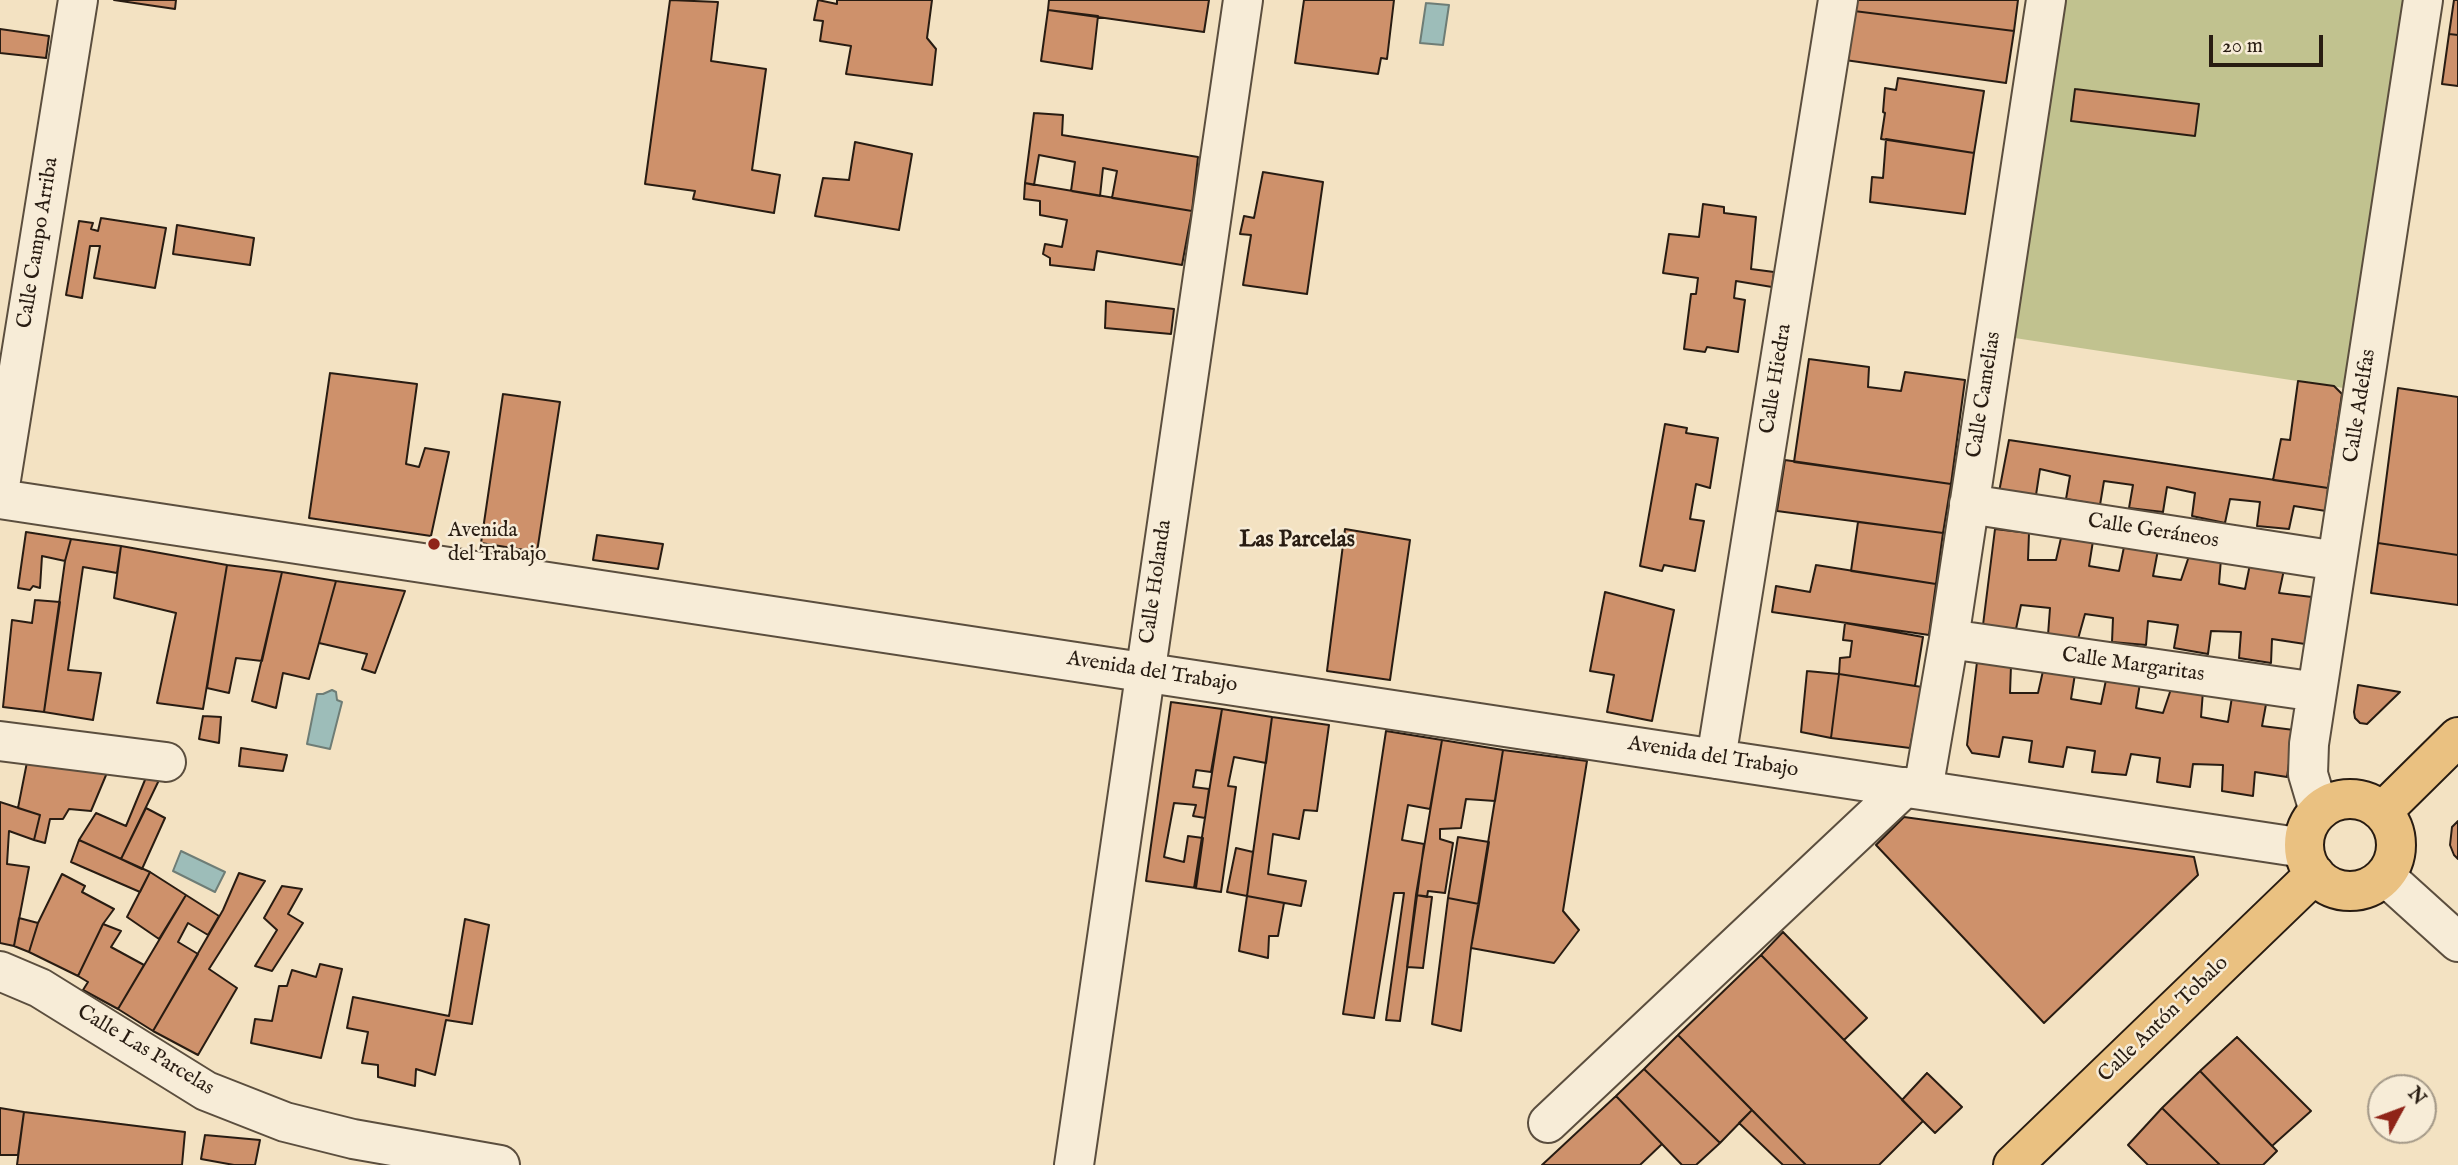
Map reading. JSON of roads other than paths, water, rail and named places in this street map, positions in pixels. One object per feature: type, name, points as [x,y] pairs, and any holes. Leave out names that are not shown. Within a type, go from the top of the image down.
[{"type":"main road","points":[[2382,812],[2458,737]]},
{"type":"main road","points":[[2350,799],[2373,805],[2382,812],[2395,836],[2396,850],[2385,876],[2362,890],[2336,889],[2309,861],[2307,828],[2319,811],[2328,805],[2350,799]]},
{"type":"main road","name":"Calle Antón Tobalo","points":[[2013,1165],[2309,861]]},
{"type":"street","name":"Calle Campo Arriba","points":[[0,486],[78,0]]},
{"type":"street","name":"Calle Holanda","points":[[1074,1165],[1243,0]]},
{"type":"street","name":"Calle Hiedra","points":[[1716,759],[1838,0]]},
{"type":"street","name":"Calle Camelias","points":[[1914,789],[1949,639],[2046,0]]},
{"type":"street","name":"Calle Adelfas","points":[[2319,811],[2308,774],[2309,744],[2423,0]]},
{"type":"street","name":"Avenida del Trabajo","points":[[0,499],[1914,789],[2309,861]]},
{"type":"street","name":"Calle Geráneos","points":[[1969,504],[2337,561]]},
{"type":"street","name":"Calle Margaritas","points":[[1949,639],[2317,692]]},
{"type":"street","points":[[0,741],[166,762]]},
{"type":"street","points":[[1548,1123],[1914,789]]},
{"type":"street","points":[[2385,876],[2453,937]]},
{"type":"street","name":"Calle Las Parcelas","points":[[0,971],[40,988],[206,1091],[285,1122],[353,1139],[500,1165]]},
{"type":"water","points":[[1426,3],[1449,5],[1443,45],[1420,43]]},
{"type":"water","points":[[332,690],[336,692],[337,700],[342,702],[330,749],[307,744],[317,694]]},
{"type":"water","points":[[181,851],[225,872],[215,892],[173,871]]},
{"type":"place","name":"Avenida del Trabajo","points":[[434,544]]},
{"type":"district","name":"Las Parcelas","points":[[1297,541]]}]
